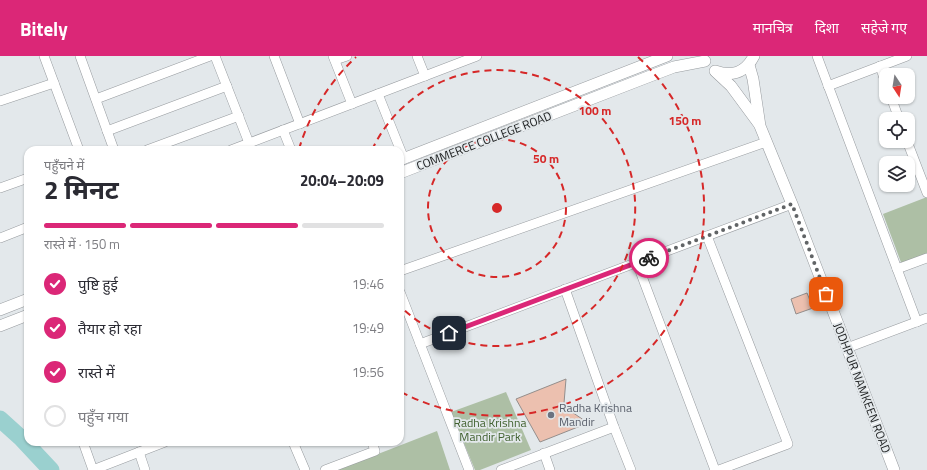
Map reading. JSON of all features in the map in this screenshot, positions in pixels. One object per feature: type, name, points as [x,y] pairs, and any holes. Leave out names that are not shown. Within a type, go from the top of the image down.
[{"type":"street","points":[[44,56],[78,146]]},
{"type":"street","points":[[80,56],[113,146]]},
{"type":"street","points":[[96,99],[210,56]]},
{"type":"street","points":[[215,56],[249,143]]},
{"type":"street","points":[[274,56],[300,124]]},
{"type":"street","points":[[347,56],[334,58],[352,104]]},
{"type":"street","points":[[417,56],[425,76]]},
{"type":"street","points":[[241,146],[425,76],[461,59],[477,56]]},
{"type":"street","points":[[817,56],[916,322]]},
{"type":"street","points":[[828,86],[907,56]]},
{"type":"street","points":[[404,158],[664,57]]},
{"type":"street","points":[[703,59],[708,67],[716,72],[731,86],[760,126]]},
{"type":"street","name":"COMMERCE COLLEGE ROAD","points":[[404,172],[674,67],[703,59]]},
{"type":"street","points":[[716,72],[729,74],[736,73],[742,70],[751,60]]},
{"type":"street","points":[[751,60],[760,126]]},
{"type":"street","points":[[0,101],[54,83]]},
{"type":"street","points":[[107,131],[227,86]]},
{"type":"street","points":[[378,94],[397,146]]},
{"type":"street","points":[[159,146],[239,116]]},
{"type":"street","name":"JODHPUR NAMKEEN ROAD","points":[[760,126],[792,204],[894,470]]},
{"type":"street","points":[[284,130],[290,146]]},
{"type":"street","points":[[404,270],[766,142]]},
{"type":"street","points":[[910,148],[927,193]]},
{"type":"street","points":[[0,188],[24,179]]},
{"type":"street","points":[[420,344],[792,204]]},
{"type":"street","points":[[0,238],[24,229]]},
{"type":"street","points":[[707,236],[788,444],[719,470]]},
{"type":"street","points":[[897,269],[927,258]]},
{"type":"street","points":[[637,263],[715,470]]},
{"type":"street","points":[[565,290],[631,470]]},
{"type":"street","points":[[0,310],[24,301]]},
{"type":"street","points":[[404,302],[469,470]]},
{"type":"street","points":[[0,326],[24,317]]},
{"type":"street","points":[[847,348],[927,318]]},
{"type":"street","points":[[501,470],[614,427]]},
{"type":"street","points":[[84,446],[93,470],[109,467],[155,446]]},
{"type":"street","points":[[296,446],[305,470]]},
{"type":"street","points":[[325,470],[376,451],[374,446]]},
{"type":"street","points":[[139,452],[144,470]]},
{"type":"street","points":[[544,454],[550,470]]},
{"type":"green space","points":[[927,197],[927,255],[902,265],[883,214]]},
{"type":"green space","name":"Radha Krishna Mandir Park","points":[[506,392],[531,450],[480,470],[475,470],[451,412]]},
{"type":"green space","points":[[437,431],[450,470],[337,470],[399,446],[404,446],[404,444]]},
{"type":"building","points":[[807,293],[813,308],[796,314],[791,299]]},
{"type":"building","name":"Radha Krishna Mandir","points":[[566,379],[564,403],[566,408],[588,423],[540,442],[516,399]]},
{"type":"waterway","points":[[0,419],[24,441]]},
{"type":"waterway","points":[[28,446],[51,470]]},
{"type":"way so far","points":[[649,258],[792,204],[826,294]]},
{"type":"place","name":"Radha Krishna Mandir","points":[[551,415]]},
{"type":"route","points":[[449,333],[649,258]]}]
